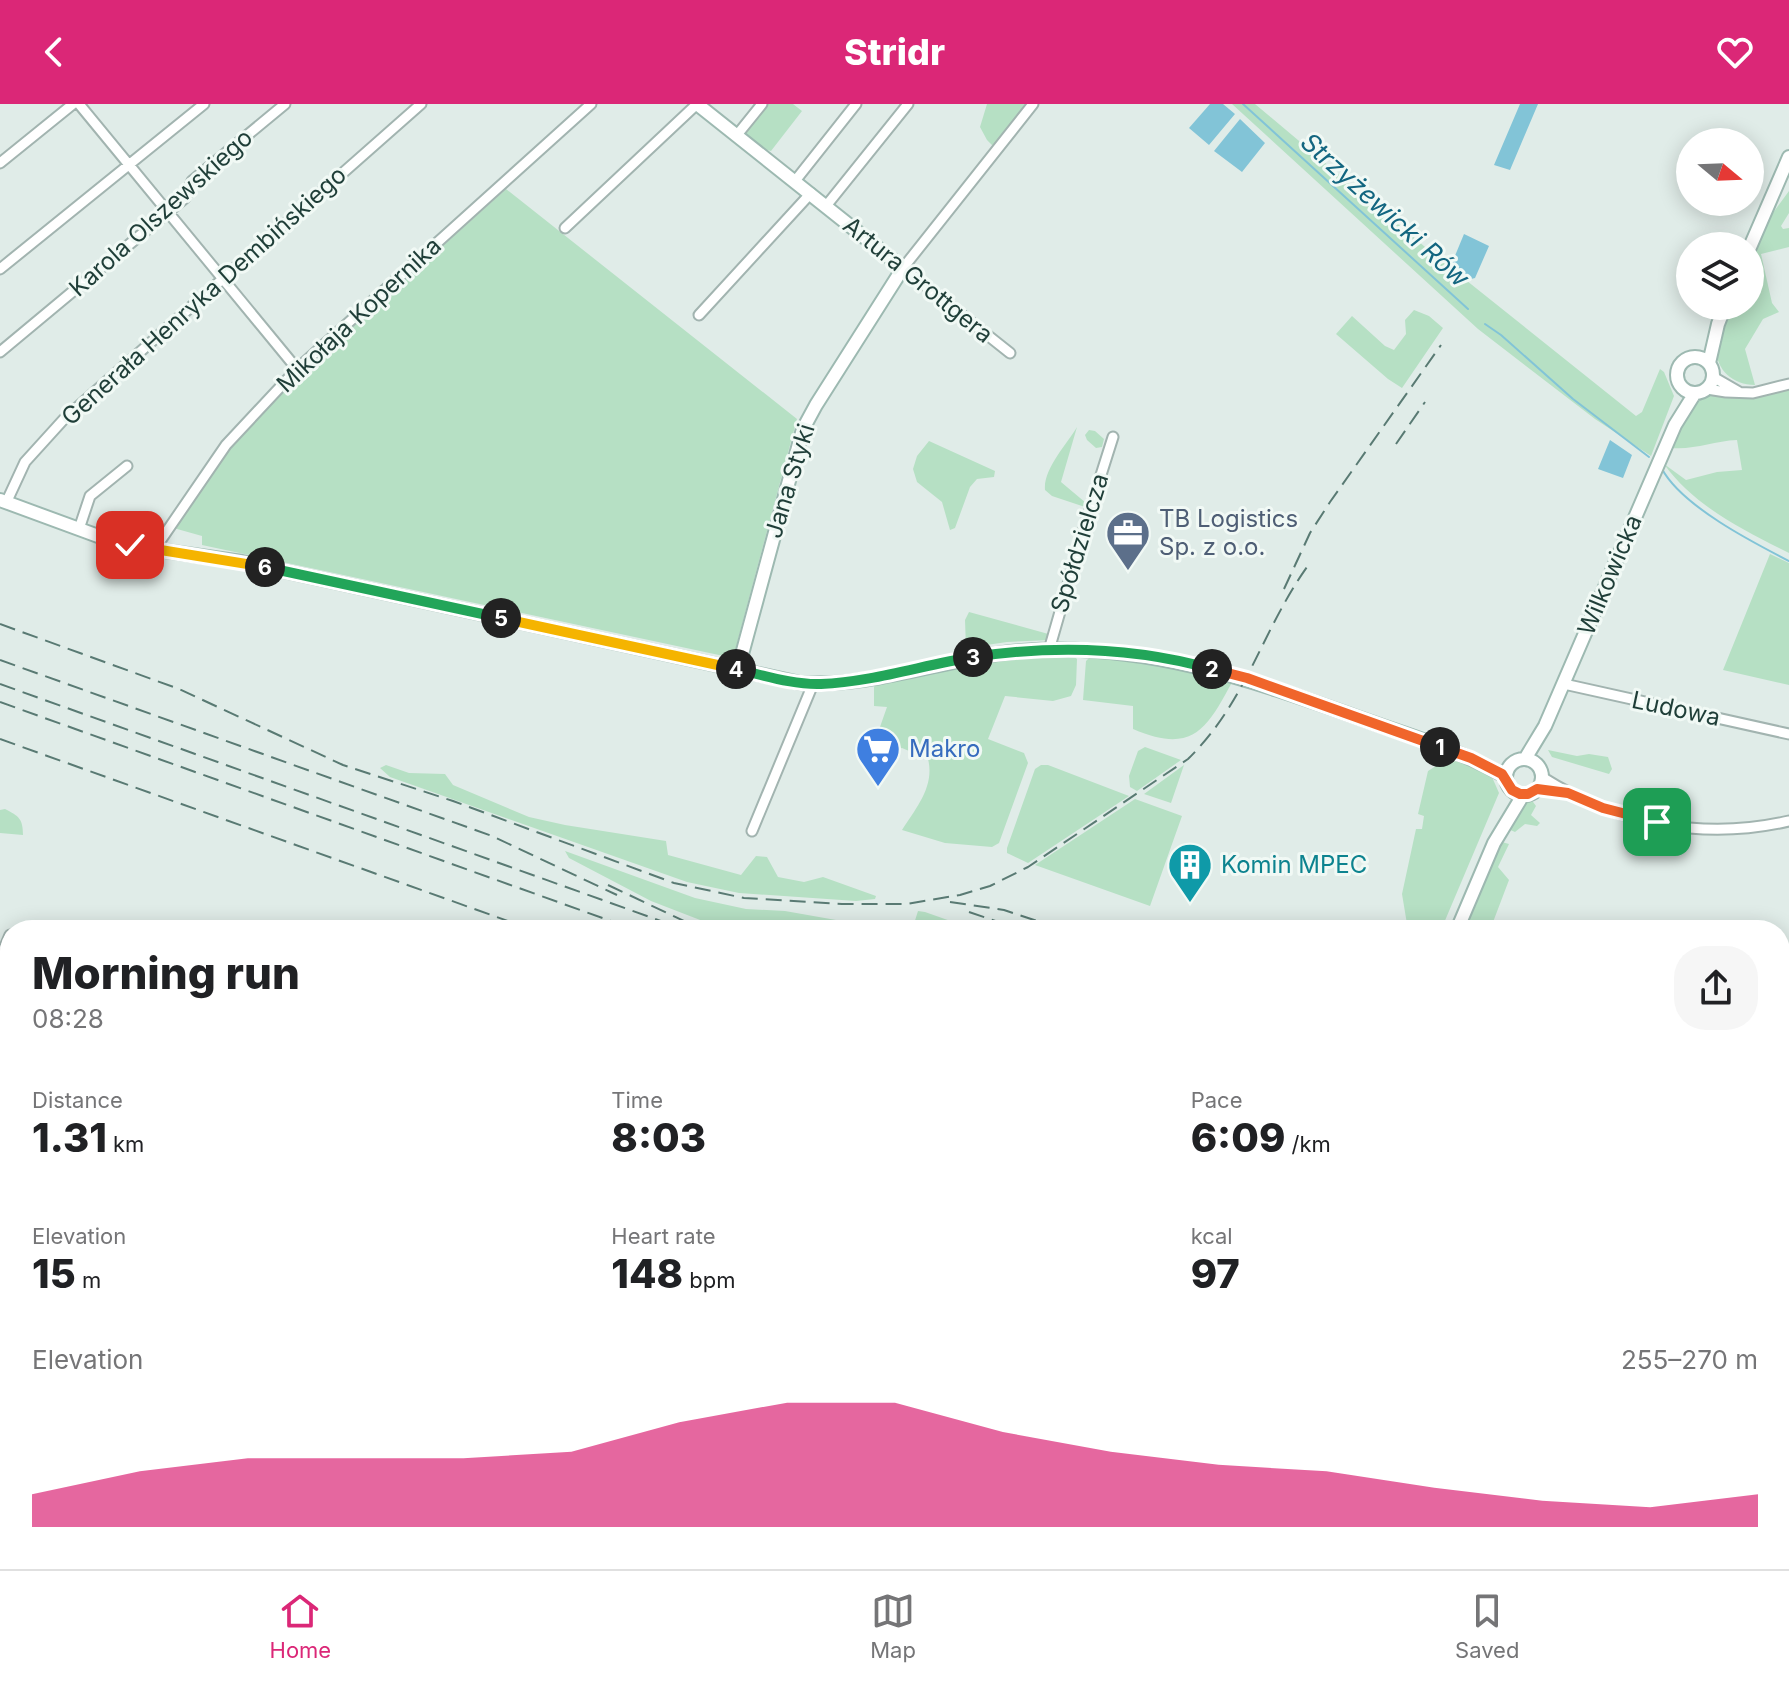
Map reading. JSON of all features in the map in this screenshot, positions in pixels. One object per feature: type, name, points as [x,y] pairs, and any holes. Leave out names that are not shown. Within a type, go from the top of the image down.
[{"type":"street","points":[[0,163],[76,104],[297,369]]},
{"type":"street","points":[[0,255],[4,266],[204,104]]},
{"type":"street","name":"Karola Olszewskiego","points":[[0,352],[189,193],[192,181],[285,104]]},
{"type":"street","name":"Generała Henryka Dembińskiego","points":[[3,502],[33,450],[221,279],[421,104]]},
{"type":"street","name":"Mikołaja Kopernika","points":[[154,550],[226,445],[297,369],[591,104]]},
{"type":"street","points":[[565,228],[697,104]]},
{"type":"street","name":"Artura Grottgera","points":[[697,104],[1010,353]]},
{"type":"street","points":[[737,135],[762,104]]},
{"type":"street","points":[[795,181],[856,104]]},
{"type":"street","name":"Artura Grottgera","points":[[826,206],[908,104]]},
{"type":"street","points":[[903,268],[1033,104]]},
{"type":"street","points":[[1756,232],[1789,157]]},
{"type":"street","points":[[699,315],[811,193]]},
{"type":"street","name":"Jana Styki","points":[[738,669],[803,429],[903,268]]},
{"type":"street","points":[[1720,320],[1709,363],[1699,387],[1753,393],[1789,384]]},
{"type":"street","points":[[1709,363],[1694,357],[1718,324]]},
{"type":"street","name":"Wilkowicka","points":[[1530,761],[1675,425],[1699,387],[1677,377],[1678,369],[1694,357]]},
{"type":"street","name":"Spółdzielcza","points":[[1049,650],[1113,437]]},
{"type":"street","points":[[79,529],[90,496],[127,466]]},
{"type":"street","name":"Spółdzielcza","points":[[3,502],[109,540],[154,550],[242,562],[813,684],[888,675],[995,654],[1049,650],[1114,651],[1201,666],[1247,678],[1508,771]]},
{"type":"street","points":[[752,831],[813,684]]},
{"type":"street","name":"Ludowa","points":[[1564,684],[1789,734]]},
{"type":"street","points":[[1461,920],[1517,792],[1508,771],[1530,761],[1542,777],[1568,793],[1620,814],[1693,829],[1751,829],[1789,821]]},
{"type":"street","points":[[1537,789],[1542,777]]},
{"type":"street","points":[[1517,792],[1537,789],[1568,793]]},
{"type":"green space","points":[[762,104],[793,104],[802,111],[771,151],[752,146],[737,135]]},
{"type":"green space","points":[[987,104],[1033,104],[997,150],[980,127]]},
{"type":"green space","points":[[1232,104],[1255,104],[1437,257],[1636,416],[1642,412],[1660,369],[1664,372],[1674,396],[1651,456],[1595,419],[1478,329]]},
{"type":"green space","points":[[506,189],[797,419],[733,658],[202,545],[202,536],[170,527],[225,451],[301,370]]},
{"type":"green space","points":[[1789,191],[1789,213],[1781,226],[1783,229],[1789,228],[1789,247],[1764,253],[1763,232]]},
{"type":"green space","points":[[1764,267],[1772,303],[1779,312],[1764,319]]},
{"type":"green space","points":[[1414,310],[1429,316],[1443,328],[1402,388],[1336,334],[1352,316],[1385,346],[1394,350],[1406,334],[1405,320]]},
{"type":"green space","points":[[1727,320],[1762,320],[1745,349],[1755,385],[1727,375],[1719,363],[1716,348]]},
{"type":"green space","points":[[1789,384],[1789,553],[1705,505],[1664,464],[1686,480],[1717,472],[1742,470],[1737,440],[1672,448],[1683,419],[1694,404],[1715,389],[1726,392]]},
{"type":"green space","points":[[1077,427],[1061,482],[1086,503],[1085,507],[1052,496],[1045,490],[1052,465]]},
{"type":"green space","points":[[1089,430],[1104,439],[1102,447],[1096,448],[1087,440],[1085,435]]},
{"type":"green space","points":[[929,441],[995,471],[994,477],[977,479],[970,487],[955,528],[950,530],[942,502],[917,482],[913,469],[917,456]]},
{"type":"green space","points":[[1770,554],[1789,563],[1789,685],[1723,670]]},
{"type":"green space","points":[[969,612],[1052,635],[1050,640],[966,648],[965,620]]},
{"type":"green space","points":[[1072,654],[1077,659],[1076,685],[1071,696],[1053,701],[1005,696],[988,739],[1024,753],[1028,763],[999,843],[992,847],[945,843],[902,830],[927,788],[928,759],[902,748],[892,750],[874,744],[887,707],[874,706],[874,687],[877,683],[1019,656]]},
{"type":"green space","points":[[1092,655],[1236,675],[1217,709],[1198,731],[1172,739],[1154,737],[1133,729],[1133,706],[1083,700],[1086,661]]},
{"type":"green space","points":[[1145,747],[1181,760],[1137,791],[1130,787],[1129,776],[1138,751]]},
{"type":"green space","points":[[1548,750],[1577,756],[1608,757],[1612,769],[1609,774],[1552,757]]},
{"type":"green space","points":[[1463,760],[1488,770],[1499,793],[1445,920],[1406,920],[1402,894],[1416,829],[1422,829],[1424,816],[1418,814],[1428,771],[1439,764]]},
{"type":"green space","points":[[386,765],[409,773],[445,774],[453,785],[529,817],[666,841],[668,855],[741,875],[756,856],[767,857],[778,877],[804,882],[823,877],[876,896],[875,899],[856,901],[739,893],[687,882],[390,777],[380,768]]},
{"type":"green space","points":[[1041,765],[1129,796],[1028,863],[1007,853],[1007,848],[1035,769]]},
{"type":"green space","points":[[1184,765],[1171,803],[1144,794]]},
{"type":"green space","points":[[1528,795],[1536,806],[1531,815],[1540,823],[1537,826],[1525,824],[1515,832],[1508,829]]},
{"type":"green space","points":[[1135,799],[1182,816],[1150,906],[1035,865]]},
{"type":"green space","points":[[5,809],[19,819],[23,835],[0,833],[0,810]]},
{"type":"green space","points":[[1502,842],[1509,844],[1498,867],[1509,880],[1494,920],[1468,920]]},
{"type":"green space","points":[[565,851],[695,898],[746,909],[785,911],[836,920],[700,920],[651,901],[569,858]]},
{"type":"green space","points":[[918,911],[948,920],[915,920]]},
{"type":"water","points":[[1210,104],[1223,104],[1235,114],[1209,145],[1189,128]]},
{"type":"water","points":[[1520,104],[1538,104],[1510,170],[1494,165]]},
{"type":"water","points":[[1240,119],[1265,143],[1242,172],[1214,151]]},
{"type":"water","points":[[1464,234],[1489,246],[1475,278],[1471,279],[1452,263]]},
{"type":"water","points":[[1610,440],[1632,455],[1623,478],[1598,469]]},
{"type":"waterway","name":"Strzyżewicki Rów","points":[[1243,104],[1468,309]]},
{"type":"waterway","name":"Strzyżewicki Rów","points":[[1485,324],[1573,399],[1649,457]]},
{"type":"waterway","name":"Strzyżewicki Rów","points":[[1662,469],[1672,483],[1701,509],[1789,561]]},
{"type":"railway","points":[[1284,589],[1310,533],[1441,345]]},
{"type":"railway","points":[[1396,444],[1425,402]]},
{"type":"railway","points":[[0,624],[179,689],[343,765],[453,801],[674,883],[744,898],[906,904],[960,895],[990,886],[1028,867],[1188,759],[1225,714],[1307,567]]},
{"type":"railway","points":[[0,660],[492,836],[617,895]]},
{"type":"railway","points":[[0,684],[658,920]]},
{"type":"railway","points":[[0,702],[608,920]]},
{"type":"railway","points":[[0,739],[505,920]]},
{"type":"railway","points":[[608,885],[682,920]]},
{"type":"railway","points":[[950,902],[1004,910],[1034,920]]},
{"type":"railway","points":[[969,912],[993,920]]},
{"type":"place","name":"TB Logistics Sp. z o.o.","points":[[1128,572]]},
{"type":"place","name":"Makro","points":[[878,788]]},
{"type":"place","name":"Komin MPEC","points":[[1190,904]]},
{"type":"route","points":[[130,545],[242,562],[800,683],[840,682],[962,659],[1024,651],[1082,649],[1158,657],[1247,678],[1471,758],[1506,777],[1510,788],[1516,793],[1528,794],[1537,789],[1568,793],[1620,814],[1657,822]]}]
